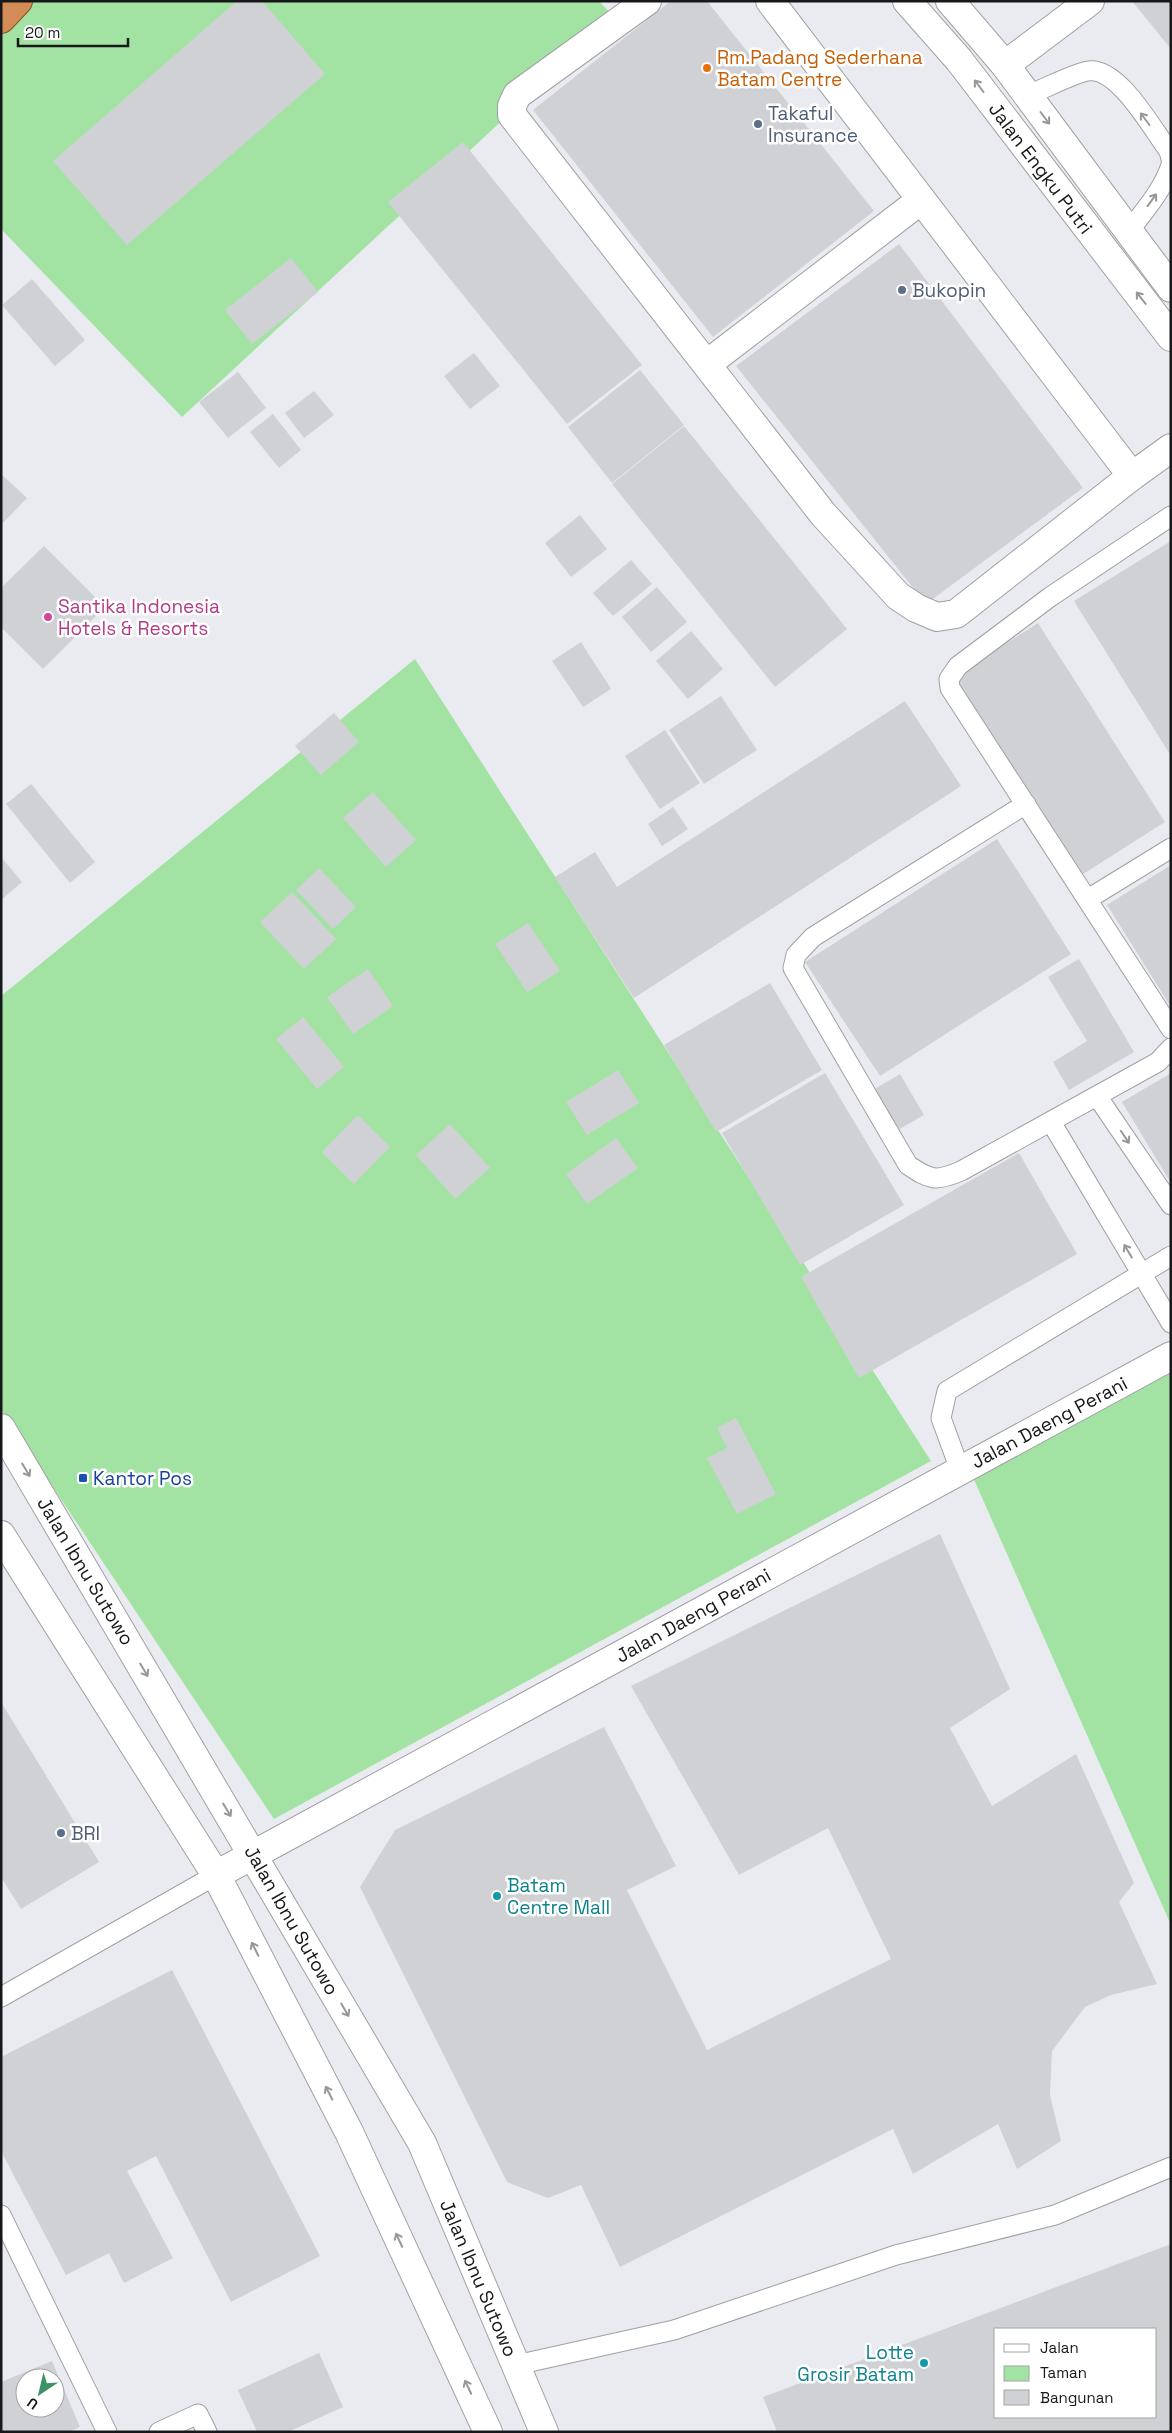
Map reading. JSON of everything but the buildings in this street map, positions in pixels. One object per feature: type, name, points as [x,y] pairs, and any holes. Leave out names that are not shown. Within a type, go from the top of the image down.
[{"type":"highway","points":[[1,19],[18,1]]},
{"type":"street","points":[[648,1],[517,95],[512,106],[512,116],[823,514],[898,596],[916,608],[937,617],[956,614],[1132,476],[1171,448]]},
{"type":"street","points":[[770,1],[1132,476]]},
{"type":"street","name":"Jalan Engku Putri","points":[[907,1],[959,60],[1171,337]]},
{"type":"street","name":"Jalan Engku Putri","points":[[950,1],[1005,65],[1171,288]]},
{"type":"street","points":[[1005,65],[1077,5]]},
{"type":"street","points":[[707,364],[921,200]]},
{"type":"street","name":"Jalan Daeng Perani","points":[[216,1875],[1171,1356]]},
{"type":"street","name":"Jalan Ibnu Sutowo","points":[[1,1428],[254,1854],[422,2143],[544,2432]]},
{"type":"street","points":[[1,1534],[216,1875],[349,2132],[488,2432]]},
{"type":"lane","points":[[1028,95],[1088,71],[1108,75],[1119,84],[1164,144],[1169,151],[1171,160]]},
{"type":"lane","points":[[1129,231],[1154,198],[1167,177],[1171,166]]},
{"type":"lane","points":[[1171,516],[1050,597],[952,672],[949,679],[950,688],[1171,1029]]},
{"type":"lane","points":[[1026,804],[813,937],[796,955],[793,968],[908,1165],[930,1178],[942,1179],[1051,1122],[1158,1062],[1171,1048]]},
{"type":"lane","points":[[1088,899],[1171,848]]},
{"type":"lane","points":[[1098,1096],[1171,1205]]},
{"type":"lane","points":[[1051,1122],[1171,1323]]},
{"type":"lane","points":[[960,1470],[941,1418],[948,1391],[1171,1256]]},
{"type":"lane","points":[[1,1997],[216,1875]]},
{"type":"lane","points":[[516,2365],[674,2330],[896,2255],[1055,2215],[1171,2167]]},
{"type":"lane","points":[[1,2215],[107,2432]]},
{"type":"lane","points":[[158,2432],[198,2414],[207,2432]]},
{"type":"green space","points":[[33,1],[599,1],[614,17],[182,417],[1,229],[1,34]]},
{"type":"green space","points":[[415,659],[931,1461],[274,1819],[1,1409],[1,996]]},
{"type":"green space","points":[[1171,1369],[1171,1925],[972,1475]]},
{"type":"place","name":"Rm.Padang Sederhana Batam Centre","points":[[707,68]]},
{"type":"place","name":"Takaful Insurance","points":[[758,124]]},
{"type":"place","name":"Bukopin","points":[[902,290]]},
{"type":"place","name":"Santika Indonesia Hotels & Resorts","points":[[48,617]]},
{"type":"place","name":"Kantor Pos","points":[[83,1478]]},
{"type":"place","name":"BRI","points":[[61,1833]]},
{"type":"place","name":"Batam Centre Mall","points":[[497,1896]]},
{"type":"place","name":"Lotte Grosir Batam","points":[[924,2363]]}]
